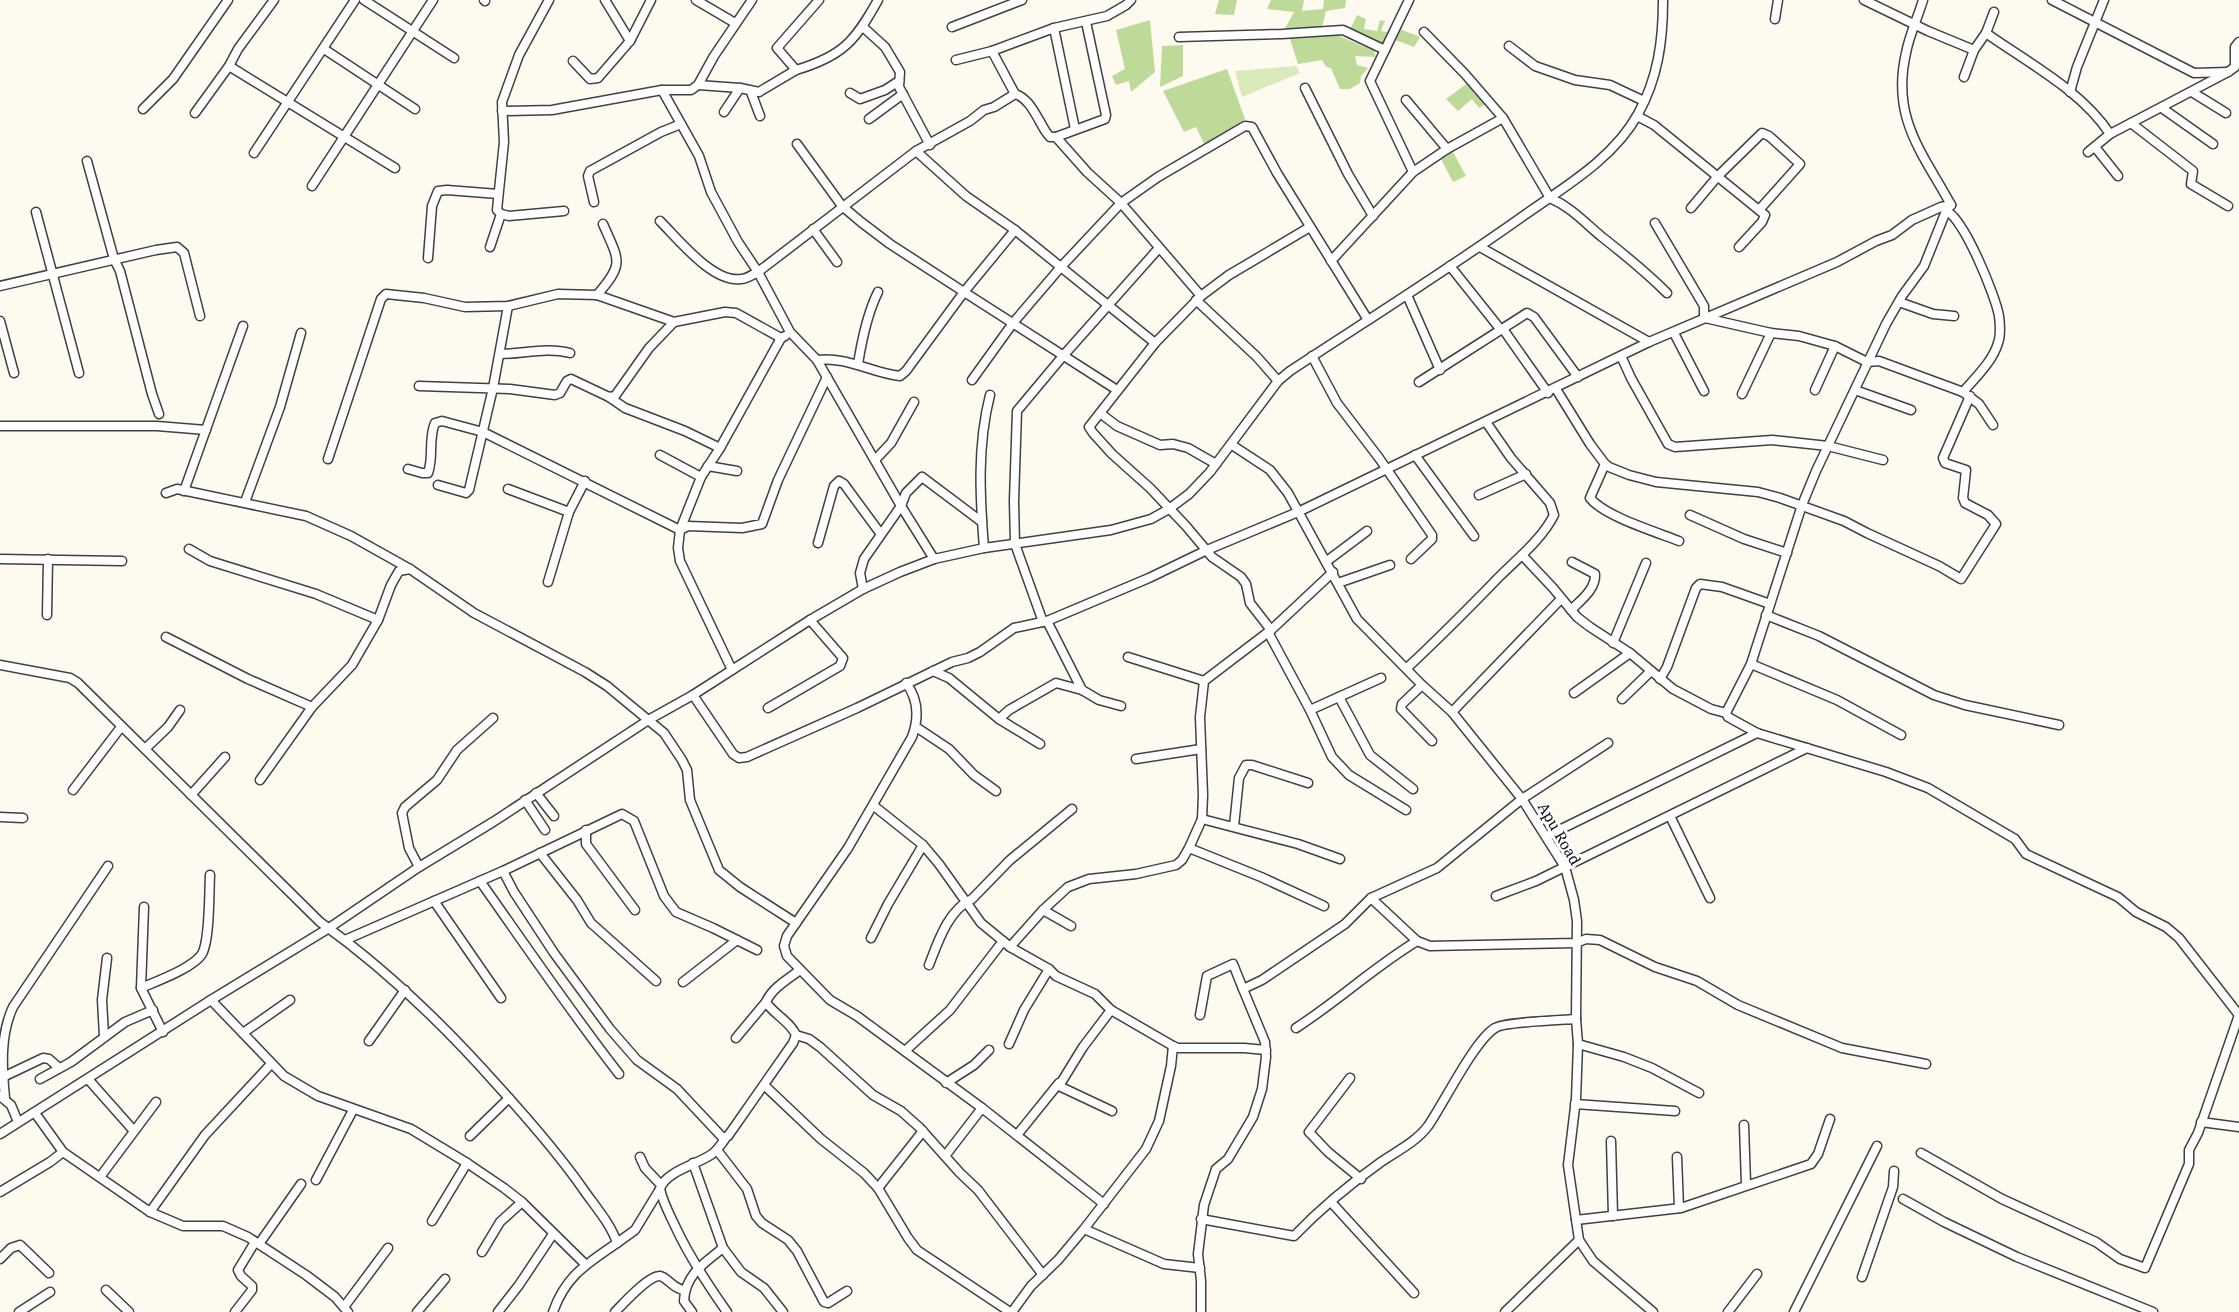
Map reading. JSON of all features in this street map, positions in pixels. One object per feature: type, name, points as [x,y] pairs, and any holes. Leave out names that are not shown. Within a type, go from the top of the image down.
[{"type":"street","points":[[143,109],[174,79],[228,0]]},
{"type":"street","points":[[195,113],[274,0]]},
{"type":"street","points":[[254,153],[355,0]]},
{"type":"street","points":[[364,0],[454,58]]},
{"type":"street","points":[[312,186],[433,0]]},
{"type":"street","points":[[549,0],[519,55],[504,93],[502,111],[504,142],[497,210],[501,214],[530,215],[564,211]]},
{"type":"street","points":[[605,0],[630,41]]},
{"type":"street","points":[[573,61],[594,80],[607,70],[630,41],[651,0]]},
{"type":"street","points":[[696,0],[735,23]]},
{"type":"street","points":[[502,111],[552,110],[662,90],[691,90],[698,85],[714,56],[752,0]]},
{"type":"street","points":[[796,70],[777,48],[819,0]]},
{"type":"street","points":[[698,85],[740,88],[759,92],[796,70],[813,65],[844,49],[863,27],[878,0]]},
{"type":"street","points":[[952,27],[1022,0]]},
{"type":"street","points":[[956,60],[992,51],[1054,28],[1107,16],[1131,0]]},
{"type":"street","points":[[1409,0],[1370,81],[1413,172]]},
{"type":"street","points":[[0,1134],[329,928],[419,867],[650,720],[863,589],[934,559],[984,548],[1111,530],[1151,519],[1169,509],[1189,494],[1216,464],[1278,381],[1312,356],[1480,248],[1590,168],[1623,136],[1637,116],[1657,71],[1664,0]]},
{"type":"street","points":[[1775,19],[1778,0]]},
{"type":"street","points":[[1864,0],[1974,51]]},
{"type":"street","points":[[1450,266],[1552,391],[1605,464],[1629,475],[1656,482],[1758,492],[1802,505],[1844,520],[1961,579],[1996,524],[1988,516],[1965,503],[1963,498],[1966,470],[1945,463],[1943,458],[1967,394],[1996,350],[1999,342],[1999,315],[1987,279],[1960,223],[1949,208],[1918,149],[1902,108],[1906,53],[1923,0]]},
{"type":"street","points":[[2052,0],[2194,73],[2228,72]]},
{"type":"street","points":[[2070,92],[2104,0]]},
{"type":"street","points":[[1964,77],[1974,51],[1986,33],[1994,12]]},
{"type":"street","points":[[992,51],[1015,94],[1026,100],[1046,132],[1056,137],[1105,119],[1106,114],[1086,22]]},
{"type":"street","points":[[863,27],[885,47],[900,72],[899,87],[930,145]]},
{"type":"street","points":[[1054,28],[1075,129]]},
{"type":"street","points":[[1179,37],[1342,30],[1385,50]]},
{"type":"street","points":[[1424,32],[1503,118],[1550,198],[1563,203],[1648,274],[1667,293]]},
{"type":"street","points":[[1986,33],[2070,92],[2092,111],[2110,134]]},
{"type":"street","points":[[2118,176],[2092,150],[2110,134],[2235,67],[2235,47],[2239,42]]},
{"type":"street","points":[[1509,46],[1535,66],[1575,80],[1610,85],[1644,101]]},
{"type":"street","points":[[324,49],[415,109]]},
{"type":"street","points":[[229,66],[344,139],[395,168]]},
{"type":"street","points":[[850,93],[860,99],[867,98],[899,81]]},
{"type":"street","points":[[724,112],[740,88]]},
{"type":"street","points":[[1305,88],[1348,174],[1373,216]]},
{"type":"street","points":[[662,90],[699,156],[711,192],[790,332],[817,360],[934,559]]},
{"type":"street","points":[[751,92],[760,116]]},
{"type":"street","points":[[2192,92],[2226,113]]},
{"type":"street","points":[[869,119],[903,94]]},
{"type":"street","points":[[660,222],[703,264],[718,275],[728,279],[743,279],[758,272],[916,151],[1015,94]]},
{"type":"street","points":[[1406,100],[1448,149]]},
{"type":"street","points":[[2162,108],[2213,144]]},
{"type":"street","points":[[1637,116],[1654,125],[1765,215],[1765,218],[1739,247]]},
{"type":"street","points":[[1331,261],[1413,172],[1503,118]]},
{"type":"street","points":[[2131,123],[2193,171],[2191,184],[2228,206]]},
{"type":"street","points":[[594,202],[588,176],[590,171],[661,132],[681,124]]},
{"type":"street","points":[[972,380],[1014,323],[1060,268],[1121,203],[1158,177],[1245,126],[1252,128],[1368,320]]},
{"type":"street","points":[[1691,208],[1718,176],[1758,135],[1762,134],[1769,136],[1800,164],[1759,210]]},
{"type":"street","points":[[1056,137],[1087,172],[1121,203],[1199,298],[1278,381]]},
{"type":"street","points":[[797,144],[842,206],[890,244],[1117,390]]},
{"type":"street","points":[[916,151],[966,196],[1015,230],[1155,344]]},
{"type":"street","points":[[87,161],[159,414]]},
{"type":"street","points":[[428,258],[432,207],[438,191],[498,194]]},
{"type":"street","points":[[693,695],[733,754],[739,758],[747,757],[952,662],[968,658],[1014,628],[1045,621],[1298,512],[1552,391],[1649,342],[1837,262],[1876,240],[1892,235],[1912,220],[1941,207],[1949,208]]},
{"type":"street","points":[[1726,713],[1751,664],[1802,505],[1828,446],[1867,362],[1899,302],[1924,266],[1949,208]]},
{"type":"street","points":[[36,212],[79,373]]},
{"type":"street","points":[[490,247],[501,214]]},
{"type":"street","points":[[1655,223],[1701,300],[1704,306],[1704,318]]},
{"type":"street","points":[[597,295],[611,279],[618,265],[603,224]]},
{"type":"street","points":[[1310,227],[1229,275],[1199,298],[1155,344],[1089,427],[1128,469],[1150,488],[1212,557],[1241,576],[1246,584],[1250,603],[1269,631],[1332,757],[1349,775],[1406,810]]},
{"type":"street","points":[[813,229],[837,262]]},
{"type":"street","points":[[817,360],[829,358],[900,376],[1015,230]]},
{"type":"street","points":[[0,286],[177,247],[181,249],[196,295],[200,316]]},
{"type":"street","points":[[1082,690],[1045,621],[1015,544],[1017,411],[1159,248]]},
{"type":"street","points":[[1480,248],[1649,342]]},
{"type":"street","points":[[858,364],[863,335],[872,303],[878,292]]},
{"type":"street","points":[[328,459],[384,294],[424,298],[465,307],[508,306],[558,294],[597,295],[674,322],[725,312],[736,313],[781,338]]},
{"type":"street","points":[[1407,295],[1440,369]]},
{"type":"street","points":[[1899,302],[1932,314],[1954,316]]},
{"type":"street","points":[[438,484],[466,493],[493,388],[508,306]]},
{"type":"street","points":[[1419,382],[1527,314],[1531,314],[1578,377]]},
{"type":"street","points":[[1704,318],[1771,333],[1799,336],[1835,346],[1867,362],[1879,362],[1967,394],[1979,404],[1993,425]]},
{"type":"street","points":[[0,321],[14,373]]},
{"type":"street","points":[[609,397],[621,391],[649,348],[674,322]]},
{"type":"street","points":[[184,491],[243,326]]},
{"type":"street","points":[[732,670],[680,561],[678,548],[680,530],[701,477],[720,448],[781,338],[790,332]]},
{"type":"street","points":[[245,502],[280,407],[301,333]]},
{"type":"street","points":[[1674,333],[1704,391]]},
{"type":"street","points":[[1742,394],[1771,333]]},
{"type":"street","points":[[1815,390],[1835,346]]},
{"type":"street","points":[[500,354],[527,354],[543,351],[570,353]]},
{"type":"street","points":[[1312,356],[1337,403],[1432,535],[1432,539],[1411,559]]},
{"type":"street","points":[[1621,356],[1668,444],[1675,447],[1772,440],[1828,446],[1883,460]]},
{"type":"street","points":[[680,530],[688,526],[742,528],[762,524],[778,480],[827,377]]},
{"type":"street","points":[[419,386],[493,388],[555,395],[560,393],[567,381],[571,379],[609,397],[625,408],[685,431],[720,448]]},
{"type":"street","points":[[1855,390],[1911,410]]},
{"type":"street","points":[[984,548],[980,487],[983,424],[990,395]]},
{"type":"street","points":[[875,460],[891,443],[914,402]]},
{"type":"street","points":[[1100,413],[1117,426],[1160,445],[1173,444],[1188,448],[1216,464]]},
{"type":"street","points":[[408,469],[428,473],[432,452],[432,430],[435,423],[442,421],[483,432],[680,530]]},
{"type":"street","points":[[1407,668],[1443,636],[1522,555],[1550,523],[1554,515],[1550,503],[1511,458],[1486,422]]},
{"type":"street","points":[[0,426],[132,425],[174,426],[206,430]]},
{"type":"street","name":"Apu Road","points":[[1232,445],[1270,470],[1288,493],[1357,619],[1452,712],[1522,799],[1565,867],[1577,921],[1578,1044],[1575,1104],[1568,1165],[1579,1240],[1593,1261],[1653,1312]]},
{"type":"street","points":[[660,455],[701,477]]},
{"type":"street","points":[[1415,455],[1474,536]]},
{"type":"street","points":[[1605,464],[1590,498],[1593,502],[1610,512],[1678,541]]},
{"type":"street","points":[[708,466],[737,471]]},
{"type":"street","points":[[1479,495],[1526,474]]},
{"type":"street","points":[[863,589],[860,573],[864,559],[901,506],[906,493],[922,477],[982,522]]},
{"type":"street","points":[[548,582],[569,512],[585,481]]},
{"type":"street","points":[[818,543],[834,486],[839,481],[844,484],[880,533]]},
{"type":"street","points":[[166,493],[173,489],[306,516],[351,536],[410,569],[474,613],[585,672],[664,733],[687,770],[690,800],[719,870],[740,887],[796,923]]},
{"type":"street","points":[[508,489],[569,512]]},
{"type":"street","points":[[1690,514],[1744,539],[1787,553]]},
{"type":"street","points":[[1327,561],[1367,531]]},
{"type":"street","points":[[189,549],[210,561],[316,594],[378,620]]},
{"type":"street","points":[[1522,555],[1571,610],[1590,627],[1630,653],[1660,679],[1695,702],[1726,713],[1728,717],[1757,733],[1886,772],[1929,788],[2014,839],[2026,854],[2118,897],[2136,912],[2166,927],[2179,938],[2239,1015],[2189,1150],[2189,1164],[2145,1268],[2120,1259],[2096,1242],[2002,1199],[1921,1153]]},
{"type":"street","points":[[0,559],[122,561]]},
{"type":"street","points":[[47,615],[48,559]]},
{"type":"street","points":[[1571,610],[1583,598],[1595,580],[1595,574],[1572,562]]},
{"type":"street","points":[[1612,643],[1646,563]]},
{"type":"street","points":[[1338,583],[1390,565]]},
{"type":"street","points":[[260,780],[312,707],[352,665],[378,620],[391,585],[399,571],[410,569]]},
{"type":"street","points":[[905,1052],[950,1010],[1006,944],[1068,887],[1089,879],[1136,874],[1176,865],[1189,848],[1202,819],[1200,717],[1204,681],[1269,631],[1333,572]]},
{"type":"street","points":[[1660,679],[1670,660],[1696,588],[1700,584],[1722,586],[1770,604]]},
{"type":"street","points":[[1452,712],[1561,599]]},
{"type":"street","points":[[1766,615],[1827,640],[1881,670],[1934,695],[1965,705],[2058,725]]},
{"type":"street","points":[[768,708],[840,666],[843,662],[843,658],[810,620]]},
{"type":"street","points":[[166,636],[248,679],[312,707]]},
{"type":"street","points":[[1574,693],[1630,653]]},
{"type":"street","points":[[1128,657],[1204,681]]},
{"type":"street","points":[[1751,664],[1837,700],[1901,735]]},
{"type":"street","points":[[0,665],[70,678],[78,682],[313,915],[405,990],[452,1034],[555,1150],[595,1206],[617,1242]]},
{"type":"street","points":[[933,671],[949,678],[999,719],[1040,744]]},
{"type":"street","points":[[1622,699],[1651,671]]},
{"type":"street","points":[[1310,710],[1382,678]]},
{"type":"street","points":[[906,683],[914,693],[917,709],[916,727],[912,737],[831,877],[787,936],[784,946],[787,956],[830,1000],[856,1016],[982,1108],[1104,1204]]},
{"type":"street","points":[[999,719],[1009,710],[1056,683],[1082,690],[1099,700],[1121,706]]},
{"type":"street","points":[[1422,685],[1401,704],[1401,710],[1432,741]]},
{"type":"street","points":[[1339,697],[1370,755],[1413,789]]},
{"type":"street","points":[[145,749],[168,727],[180,710]]},
{"type":"street","points":[[419,867],[409,848],[402,813],[405,807],[437,780],[457,750],[493,718]]},
{"type":"street","points":[[73,790],[121,727]]},
{"type":"street","points":[[916,727],[949,750],[974,775],[996,790]]},
{"type":"street","points":[[1547,836],[1757,733]]},
{"type":"street","points":[[1243,989],[1262,980],[1345,924],[1371,898],[1437,868],[1522,799],[1608,743]]},
{"type":"street","points":[[1496,896],[1536,881],[1807,748]]},
{"type":"street","points":[[1136,759],[1201,749]]},
{"type":"street","points":[[191,795],[225,757]]},
{"type":"street","points":[[1234,826],[1239,778],[1246,765],[1308,783]]},
{"type":"street","points":[[536,793],[554,816]]},
{"type":"street","points":[[525,800],[545,830]]},
{"type":"street","points":[[874,806],[922,845],[939,864],[981,923],[1006,944],[1049,969],[1056,976],[1095,994],[1111,1010],[1178,1048],[1266,1050]]},
{"type":"street","points":[[929,965],[945,927],[965,902],[972,899],[1029,843],[1072,809]]},
{"type":"street","points":[[345,940],[503,871],[622,814],[634,821],[668,904],[676,912],[757,950]]},
{"type":"street","points":[[1670,816],[1710,898]]},
{"type":"street","points":[[0,817],[23,818]]},
{"type":"street","points":[[1202,819],[1309,847],[1340,859]]},
{"type":"street","points":[[586,831],[586,844],[634,910]]},
{"type":"street","points":[[871,939],[922,845]]},
{"type":"street","points":[[1189,848],[1324,906]]},
{"type":"street","points":[[540,853],[577,900],[591,923],[656,981]]},
{"type":"street","points":[[18,1122],[11,1105],[2,1097],[3,1042],[6,1023],[108,866]]},
{"type":"street","points":[[503,871],[513,892],[610,1029],[637,1060],[677,1089],[708,1124],[725,1139]]},
{"type":"street","points":[[141,988],[194,963],[202,955],[206,944],[210,875]]},
{"type":"street","points":[[480,881],[582,1028],[619,1074]]},
{"type":"street","points":[[1371,898],[1417,941],[1430,946],[1576,943],[1586,939],[1600,940],[1655,967],[1697,981],[1738,1005],[1842,1048],[1926,1064]]},
{"type":"street","points":[[434,901],[501,998]]},
{"type":"street","points":[[144,907],[141,988],[163,1032]]},
{"type":"street","points":[[1043,910],[1071,926]]},
{"type":"street","points":[[683,982],[737,940]]},
{"type":"street","points":[[1296,1028],[1333,1004],[1383,962],[1417,941]]},
{"type":"street","points":[[104,1036],[102,1000],[107,958]]},
{"type":"street","points":[[1200,1015],[1206,978],[1233,964],[1266,1050],[1261,1098],[1253,1117],[1228,1159],[1216,1169],[1201,1219],[1198,1254],[1201,1312]]},
{"type":"street","points":[[1009,1044],[1024,1010],[1049,969]]},
{"type":"street","points":[[736,1038],[766,1002],[769,995],[800,970]]},
{"type":"street","points":[[369,1041],[405,990]]},
{"type":"street","points":[[211,1000],[284,1076],[318,1096],[411,1129],[467,1163],[522,1202],[585,1264]]},
{"type":"street","points":[[243,1033],[290,1000]]},
{"type":"street","points":[[553,1312],[561,1291],[585,1264],[635,1230],[661,1187],[693,1163],[710,1156],[717,1150],[793,1043],[796,1035],[793,1028],[770,1009],[766,1002]]},
{"type":"street","points":[[40,1079],[125,1022],[153,1010]]},
{"type":"street","points":[[1017,1135],[1059,1083],[1111,1010]]},
{"type":"street","points":[[1201,1219],[1294,1236],[1314,1215],[1426,1129],[1477,1048],[1495,1027],[1576,1019]]},
{"type":"street","points":[[796,1035],[809,1039],[820,1047],[873,1095],[901,1111],[923,1131],[994,1210],[1043,1275]]},
{"type":"street","points":[[1578,1044],[1634,1060],[1699,1093]]},
{"type":"street","points":[[764,1085],[814,1133],[864,1173],[878,1188],[917,1250],[1011,1312],[1031,1286],[1104,1204],[1135,1165],[1153,1136],[1167,1086],[1173,1046]]},
{"type":"street","points":[[946,1083],[974,1065],[988,1050]]},
{"type":"street","points":[[3,1077],[43,1058],[49,1059],[59,1068]]},
{"type":"street","points":[[150,1212],[205,1135],[271,1064]]},
{"type":"street","points":[[1350,1078],[1309,1132],[1328,1152],[1361,1179]]},
{"type":"street","points":[[88,1079],[134,1131]]},
{"type":"street","points":[[1059,1083],[1062,1088],[1112,1111]]},
{"type":"street","points":[[470,1136],[509,1098]]},
{"type":"street","points":[[100,1177],[156,1102]]},
{"type":"street","points":[[1575,1104],[1675,1111]]},
{"type":"street","points":[[945,1156],[982,1108]]},
{"type":"street","points":[[316,1180],[353,1110]]},
{"type":"street","points":[[35,1113],[63,1152],[150,1212],[183,1226],[223,1226],[257,1243],[306,1275],[335,1297],[346,1309],[388,1248]]},
{"type":"street","points":[[1576,1220],[1679,1208],[1811,1164],[1818,1154],[1830,1119]]},
{"type":"street","points":[[2201,1122],[2239,1127]]},
{"type":"street","points":[[1744,1125],[1746,1185]]},
{"type":"street","points":[[878,1188],[923,1131]]},
{"type":"street","points":[[1611,1141],[1613,1216]]},
{"type":"street","points":[[1794,1312],[1877,1146]]},
{"type":"street","points":[[717,1150],[747,1189],[756,1216],[762,1223],[788,1240],[797,1251],[824,1302],[828,1304],[847,1291]]},
{"type":"street","points":[[0,1192],[63,1152]]},
{"type":"street","points":[[640,1157],[645,1168],[661,1187],[667,1210],[697,1268],[727,1312]]},
{"type":"street","points":[[1677,1157],[1679,1208]]},
{"type":"street","points":[[432,1221],[467,1163]]},
{"type":"street","points":[[693,1163],[723,1248],[741,1272],[764,1288],[783,1312]]},
{"type":"street","points":[[1862,1277],[1893,1187],[1894,1171]]},
{"type":"street","points":[[235,1312],[252,1290],[252,1286],[238,1270],[301,1184]]},
{"type":"street","points":[[1903,1199],[1944,1222],[2017,1257],[2153,1312]]},
{"type":"street","points":[[482,1252],[500,1222],[522,1202]]},
{"type":"street","points":[[1331,1202],[1414,1293]]},
{"type":"street","points":[[1084,1228],[1164,1264],[1200,1268]]},
{"type":"street","points":[[498,1312],[553,1234]]},
{"type":"street","points":[[1505,1312],[1579,1240]]},
{"type":"street","points":[[0,1259],[12,1248],[20,1245],[49,1273]]},
{"type":"street","points":[[692,1312],[684,1301],[684,1290],[697,1268],[723,1248]]},
{"type":"street","points":[[1728,1312],[1757,1274]]},
{"type":"street","points":[[615,1312],[640,1287],[657,1276],[663,1277],[679,1290],[684,1290]]},
{"type":"street","points":[[417,1312],[445,1279]]},
{"type":"street","points":[[106,1290],[129,1312]]},
{"type":"street","points":[[19,1312],[50,1292]]},
{"type":"green space","points":[[1219,0],[1237,0],[1234,15],[1215,14]]},
{"type":"green space","points":[[1271,0],[1304,0],[1302,11],[1323,9],[1324,0],[1346,0],[1345,8],[1326,11],[1321,31],[1282,34],[1294,12],[1267,9]]},
{"type":"green space","points":[[1357,15],[1366,19],[1364,29],[1377,31],[1380,20],[1385,21],[1381,31],[1392,33],[1384,48],[1349,32]]},
{"type":"green space","points":[[1150,20],[1155,72],[1131,92],[1129,81],[1116,85],[1112,76],[1125,69],[1116,30]]},
{"type":"green space","points":[[1400,29],[1420,37],[1414,47],[1395,40]]},
{"type":"green space","points":[[1337,35],[1374,51],[1376,57],[1355,56],[1357,65],[1368,68],[1361,76],[1360,83],[1350,89],[1340,89],[1331,68],[1326,67],[1322,60],[1298,64],[1290,39]]},
{"type":"green space","points":[[1183,45],[1183,76],[1160,87],[1162,46]]},
{"type":"green space","points":[[1296,66],[1300,73],[1242,97],[1235,71]]},
{"type":"green space","points":[[1227,69],[1245,119],[1205,146],[1196,127],[1184,132],[1163,91]]},
{"type":"green space","points":[[1469,82],[1487,103],[1479,108],[1472,99],[1458,111],[1446,99]]},
{"type":"green space","points":[[1453,152],[1466,176],[1453,182],[1441,159]]}]
